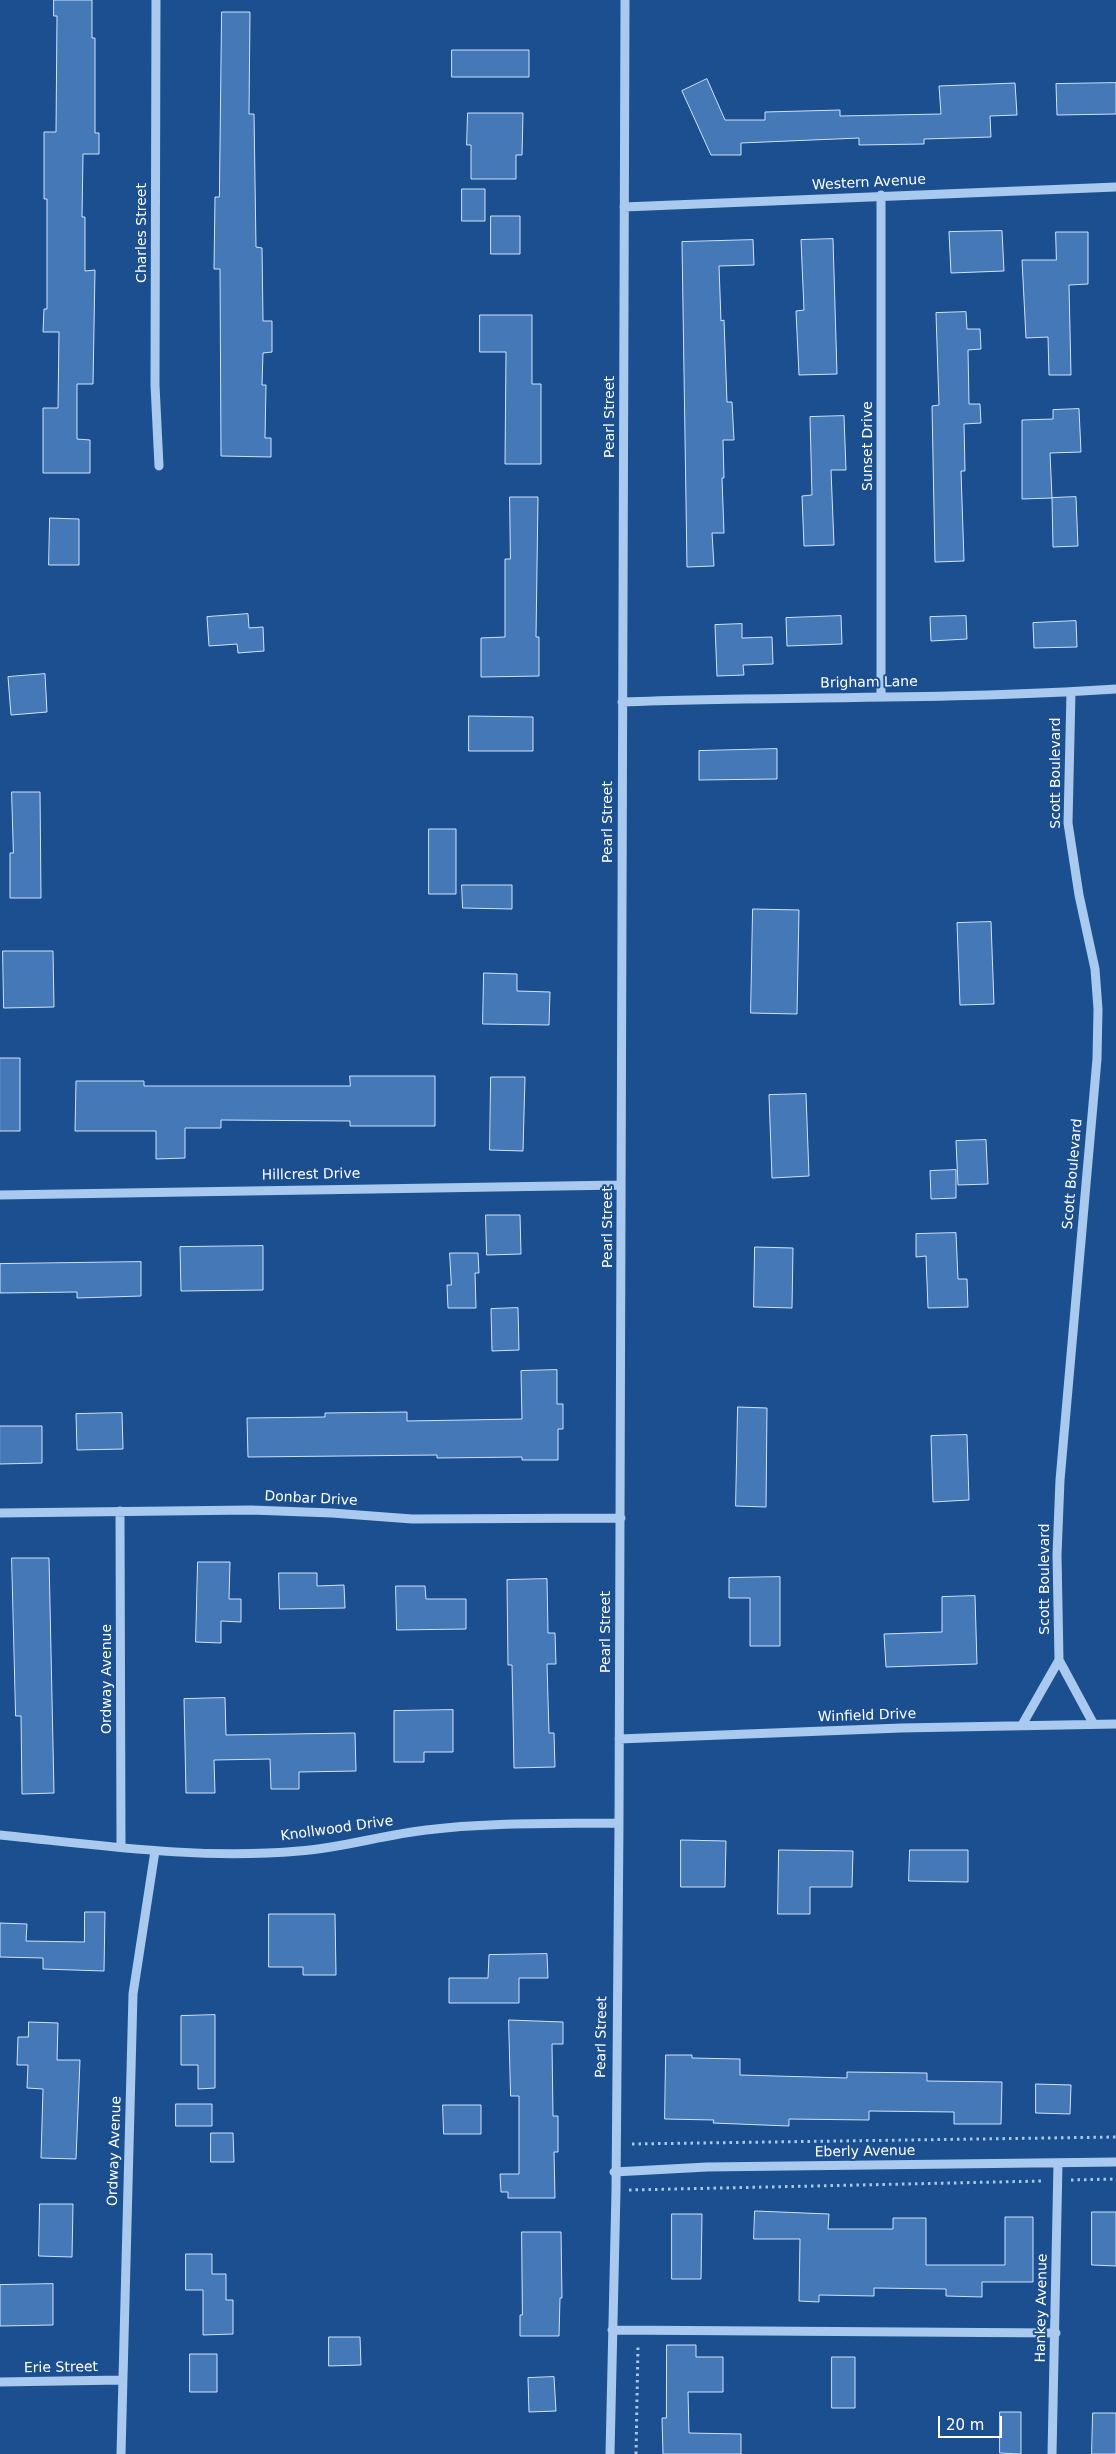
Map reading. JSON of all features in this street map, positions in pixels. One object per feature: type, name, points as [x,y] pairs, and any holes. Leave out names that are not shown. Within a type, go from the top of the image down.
[{"type":"street","name":"Charles Street","points":[[156,0],[156,385],[159,466]]},
{"type":"street","name":"Pearl Street","points":[[610,2454],[616,2191],[614,2172],[621,1518],[625,0]]},
{"type":"street","name":"Western Avenue","points":[[624,207],[881,195],[1116,187]]},
{"type":"street","name":"Sunset Drive","points":[[881,195],[881,697]]},
{"type":"street","name":"Brigham Lane","points":[[622,702],[748,698],[881,697],[1116,689]]},
{"type":"street","name":"Scott Boulevard","points":[[1071,692],[1068,823],[1079,895],[1095,969],[1098,1009],[1097,1059],[1060,1480],[1058,1555],[1059,1660],[1093,1723]]},
{"type":"street","name":"Hillcrest Drive","points":[[0,1194],[622,1185]]},
{"type":"street","name":"Donbar Drive","points":[[0,1513],[251,1510],[332,1513],[412,1519],[621,1518]]},
{"type":"street","name":"Ordway Avenue","points":[[120,1511],[121,1847]]},
{"type":"street","points":[[1022,1725],[1059,1660]]},
{"type":"street","name":"Winfield Drive","points":[[619,1739],[1022,1725],[1116,1724]]},
{"type":"street","name":"Knollwood Drive","points":[[0,1834],[155,1851],[220,1854],[300,1851],[425,1830],[472,1826],[619,1823]]},
{"type":"street","name":"Ordway Avenue","points":[[121,2454],[133,1994],[155,1851]]},
{"type":"street","name":"Eberly Avenue","points":[[614,2172],[708,2168],[1116,2162]]},
{"type":"street","name":"Hankey Avenue","points":[[1052,2454],[1056,2333],[1058,2163]]},
{"type":"street","points":[[612,2330],[1056,2333]]},
{"type":"street","name":"Erie Street","points":[[0,2382],[122,2380]]},
{"type":"path","points":[[615,2144],[1116,2137]]},
{"type":"path","points":[[616,2191],[1116,2179]]},
{"type":"path","points":[[636,2454],[638,2330]]},
{"type":"building","points":[[54,0],[92,0],[92,38],[95,38],[95,133],[99,133],[99,154],[83,154],[82,217],[85,217],[85,271],[95,270],[93,384],[77,384],[77,439],[90,440],[90,473],[43,473],[43,408],[58,408],[59,332],[43,332],[44,309],[47,309],[47,199],[44,199],[44,132],[56,132],[57,16],[54,16]]},
{"type":"building","points":[[222,12],[250,12],[249,114],[254,114],[256,247],[262,248],[263,321],[272,321],[272,352],[263,353],[262,385],[266,385],[265,438],[271,438],[271,457],[221,456],[220,269],[214,269],[215,197],[219,197]]},
{"type":"building","points":[[452,50],[529,50],[529,77],[452,77]]},
{"type":"building","points":[[707,79],[725,120],[765,120],[765,112],[840,110],[840,116],[941,114],[939,86],[1015,83],[1017,115],[990,116],[991,137],[924,139],[924,144],[859,145],[859,138],[741,143],[741,155],[711,155],[682,91]]},
{"type":"building","points":[[1116,83],[1116,114],[1057,115],[1056,84]]},
{"type":"building","points":[[468,113],[523,113],[522,155],[516,155],[516,179],[471,179],[471,145],[467,145]]},
{"type":"building","points":[[462,189],[485,189],[485,221],[462,221]]},
{"type":"building","points":[[491,216],[520,216],[520,254],[491,254]]},
{"type":"building","points":[[1002,231],[1004,271],[951,273],[949,232]]},
{"type":"building","points":[[1056,232],[1088,232],[1088,284],[1069,285],[1071,375],[1049,375],[1048,337],[1026,338],[1022,260],[1056,260]]},
{"type":"building","points":[[833,239],[837,374],[799,375],[796,311],[804,310],[801,240]]},
{"type":"building","points":[[753,240],[754,265],[719,266],[721,321],[724,320],[727,402],[732,402],[734,440],[723,440],[724,533],[712,533],[714,566],[687,567],[682,242]]},
{"type":"building","points":[[966,312],[967,329],[980,329],[981,349],[968,350],[969,404],[980,404],[981,423],[964,424],[965,471],[961,471],[964,561],[935,562],[932,406],[939,405],[936,313]]},
{"type":"building","points":[[480,315],[532,315],[532,384],[541,384],[541,464],[505,464],[506,352],[480,352]]},
{"type":"building","points":[[1079,409],[1081,452],[1050,453],[1052,498],[1022,499],[1022,420],[1053,419],[1053,410]]},
{"type":"building","points":[[844,416],[846,470],[831,470],[834,545],[804,546],[802,496],[812,495],[810,417]]},
{"type":"building","points":[[510,497],[538,497],[536,637],[539,637],[539,676],[481,677],[481,638],[505,637],[505,559],[510,559]]},
{"type":"building","points":[[1076,497],[1078,546],[1053,547],[1052,498]]},
{"type":"building","points":[[50,518],[79,519],[79,565],[49,565]]},
{"type":"building","points":[[248,614],[249,628],[263,627],[264,651],[238,653],[237,644],[209,646],[207,617]]},
{"type":"building","points":[[841,616],[842,644],[787,646],[786,618]]},
{"type":"building","points":[[966,616],[967,639],[931,641],[930,617]]},
{"type":"building","points":[[1076,621],[1077,647],[1034,648],[1033,623]]},
{"type":"building","points":[[742,624],[742,638],[772,637],[773,664],[743,665],[744,675],[717,676],[715,625]]},
{"type":"building","points":[[45,674],[47,712],[11,715],[8,677]]},
{"type":"building","points":[[469,716],[533,717],[533,751],[469,751]]},
{"type":"building","points":[[777,749],[777,779],[699,780],[699,751]]},
{"type":"building","points":[[12,792],[40,792],[41,898],[10,898],[10,853],[13,853]]},
{"type":"building","points":[[429,829],[456,829],[456,894],[429,894]]},
{"type":"building","points":[[462,885],[512,885],[512,909],[463,908]]},
{"type":"building","points":[[753,909],[799,910],[797,1014],[751,1013]]},
{"type":"building","points":[[991,922],[994,1004],[960,1005],[957,923]]},
{"type":"building","points":[[3,951],[53,951],[54,1007],[4,1008]]},
{"type":"building","points":[[484,973],[517,974],[517,991],[550,992],[549,1025],[483,1024]]},
{"type":"building","points":[[0,1058],[20,1058],[20,1131],[0,1131]]},
{"type":"building","points":[[350,1076],[435,1076],[435,1126],[350,1126],[350,1121],[221,1120],[221,1128],[185,1128],[185,1158],[156,1159],[156,1131],[75,1131],[76,1081],[144,1081],[144,1086],[350,1086]]},
{"type":"building","points":[[491,1077],[525,1077],[523,1151],[490,1150]]},
{"type":"building","points":[[806,1094],[809,1176],[772,1178],[769,1095]]},
{"type":"building","points":[[986,1140],[988,1184],[958,1185],[956,1141]]},
{"type":"building","points":[[956,1170],[956,1198],[931,1199],[930,1171]]},
{"type":"building","points":[[486,1215],[520,1215],[521,1254],[487,1255]]},
{"type":"building","points":[[956,1233],[958,1279],[967,1279],[968,1307],[928,1308],[926,1256],[916,1257],[916,1234]]},
{"type":"building","points":[[263,1246],[263,1290],[181,1291],[180,1247]]},
{"type":"building","points":[[755,1247],[793,1248],[792,1308],[754,1307]]},
{"type":"building","points":[[450,1253],[478,1253],[479,1273],[475,1273],[476,1308],[448,1308],[447,1285],[451,1285]]},
{"type":"building","points":[[141,1262],[141,1296],[77,1298],[77,1292],[0,1293],[0,1264]]},
{"type":"building","points":[[518,1308],[519,1350],[492,1351],[491,1309]]},
{"type":"building","points":[[557,1370],[557,1404],[563,1404],[563,1429],[558,1429],[558,1460],[522,1460],[522,1457],[437,1458],[437,1455],[248,1457],[247,1418],[325,1417],[325,1413],[407,1412],[407,1421],[522,1419],[521,1371]]},
{"type":"building","points":[[738,1407],[767,1408],[766,1507],[736,1506]]},
{"type":"building","points":[[122,1413],[123,1449],[77,1450],[76,1414]]},
{"type":"building","points":[[0,1426],[42,1426],[42,1463],[0,1464]]},
{"type":"building","points":[[967,1435],[969,1500],[933,1502],[931,1436]]},
{"type":"building","points":[[12,1558],[49,1558],[54,1793],[22,1794],[21,1716],[16,1716]]},
{"type":"building","points":[[198,1562],[230,1562],[229,1599],[241,1599],[241,1622],[221,1621],[221,1643],[196,1642]]},
{"type":"building","points":[[279,1573],[317,1573],[317,1586],[344,1585],[345,1608],[280,1609]]},
{"type":"building","points":[[780,1577],[780,1646],[750,1646],[750,1598],[729,1598],[729,1578]]},
{"type":"building","points":[[547,1579],[548,1633],[555,1633],[556,1664],[547,1664],[549,1733],[554,1733],[555,1767],[514,1768],[512,1665],[508,1665],[507,1580]]},
{"type":"building","points":[[396,1586],[425,1586],[426,1599],[466,1599],[466,1629],[397,1630]]},
{"type":"building","points":[[975,1596],[977,1664],[886,1667],[884,1634],[942,1632],[942,1597]]},
{"type":"building","points":[[225,1698],[226,1735],[355,1733],[356,1771],[299,1772],[299,1789],[271,1789],[270,1759],[214,1760],[215,1793],[186,1793],[184,1699]]},
{"type":"building","points":[[453,1710],[453,1752],[424,1752],[424,1762],[394,1762],[394,1711]]},
{"type":"building","points":[[681,1840],[726,1841],[725,1887],[681,1887]]},
{"type":"building","points":[[779,1850],[853,1851],[852,1887],[810,1887],[810,1914],[778,1914]]},
{"type":"building","points":[[910,1850],[968,1850],[968,1882],[909,1881]]},
{"type":"building","points":[[85,1912],[105,1912],[104,1971],[43,1969],[43,1958],[0,1957],[0,1923],[27,1924],[26,1941],[84,1942]]},
{"type":"building","points":[[269,1914],[335,1914],[336,1975],[303,1975],[303,1967],[269,1967]]},
{"type":"building","points":[[547,1954],[548,1978],[519,1978],[519,2003],[449,2003],[449,1978],[488,1978],[489,1955]]},
{"type":"building","points":[[215,2015],[215,2088],[198,2089],[198,2065],[181,2065],[181,2016]]},
{"type":"building","points":[[509,2020],[563,2022],[563,2044],[552,2044],[553,2116],[558,2116],[558,2152],[554,2152],[555,2198],[508,2198],[508,2192],[501,2192],[500,2174],[519,2174],[519,2096],[511,2096]]},
{"type":"building","points":[[29,2022],[58,2023],[57,2060],[80,2060],[76,2159],[41,2158],[43,2089],[27,2088],[28,2065],[17,2065],[18,2037],[28,2037]]},
{"type":"building","points":[[666,2055],[692,2055],[692,2058],[740,2059],[740,2075],[847,2078],[847,2072],[927,2073],[927,2081],[1002,2082],[1001,2124],[954,2124],[954,2112],[869,2111],[869,2120],[789,2119],[789,2126],[713,2123],[714,2120],[665,2119]]},
{"type":"building","points":[[1036,2084],[1071,2085],[1070,2114],[1036,2113]]},
{"type":"building","points":[[176,2104],[212,2104],[212,2126],[176,2126]]},
{"type":"building","points":[[443,2105],[481,2105],[481,2134],[444,2134]]},
{"type":"building","points":[[211,2133],[233,2133],[234,2162],[211,2162]]},
{"type":"building","points":[[40,2204],[73,2204],[72,2257],[39,2256]]},
{"type":"building","points":[[755,2211],[829,2214],[828,2229],[893,2229],[893,2218],[926,2218],[926,2265],[1005,2265],[1005,2217],[1033,2217],[1033,2282],[982,2282],[982,2297],[946,2296],[946,2289],[874,2288],[874,2296],[819,2295],[819,2302],[799,2301],[800,2239],[754,2239]]},
{"type":"building","points":[[1092,2212],[1116,2212],[1116,2266],[1092,2265]]},
{"type":"building","points":[[672,2214],[702,2214],[701,2279],[672,2279]]},
{"type":"building","points":[[522,2232],[561,2232],[562,2298],[560,2298],[559,2336],[520,2336],[520,2315],[522,2315]]},
{"type":"building","points":[[186,2254],[212,2254],[212,2274],[226,2274],[226,2300],[233,2300],[233,2334],[203,2335],[203,2290],[186,2290]]},
{"type":"building","points":[[53,2284],[53,2325],[0,2326],[0,2285]]},
{"type":"building","points":[[329,2337],[360,2337],[361,2365],[329,2366]]},
{"type":"building","points":[[667,2345],[696,2345],[696,2357],[723,2357],[723,2392],[688,2392],[689,2433],[741,2434],[741,2454],[663,2454],[662,2418],[666,2418]]},
{"type":"building","points":[[190,2354],[217,2354],[217,2392],[190,2392]]},
{"type":"building","points":[[832,2357],[855,2357],[855,2408],[832,2408]]},
{"type":"building","points":[[554,2377],[556,2411],[529,2412],[528,2378]]},
{"type":"building","points":[[1000,2412],[1021,2412],[1021,2454],[1000,2453]]},
{"type":"building","points":[[1093,2413],[1116,2413],[1116,2454],[1092,2454]]}]
